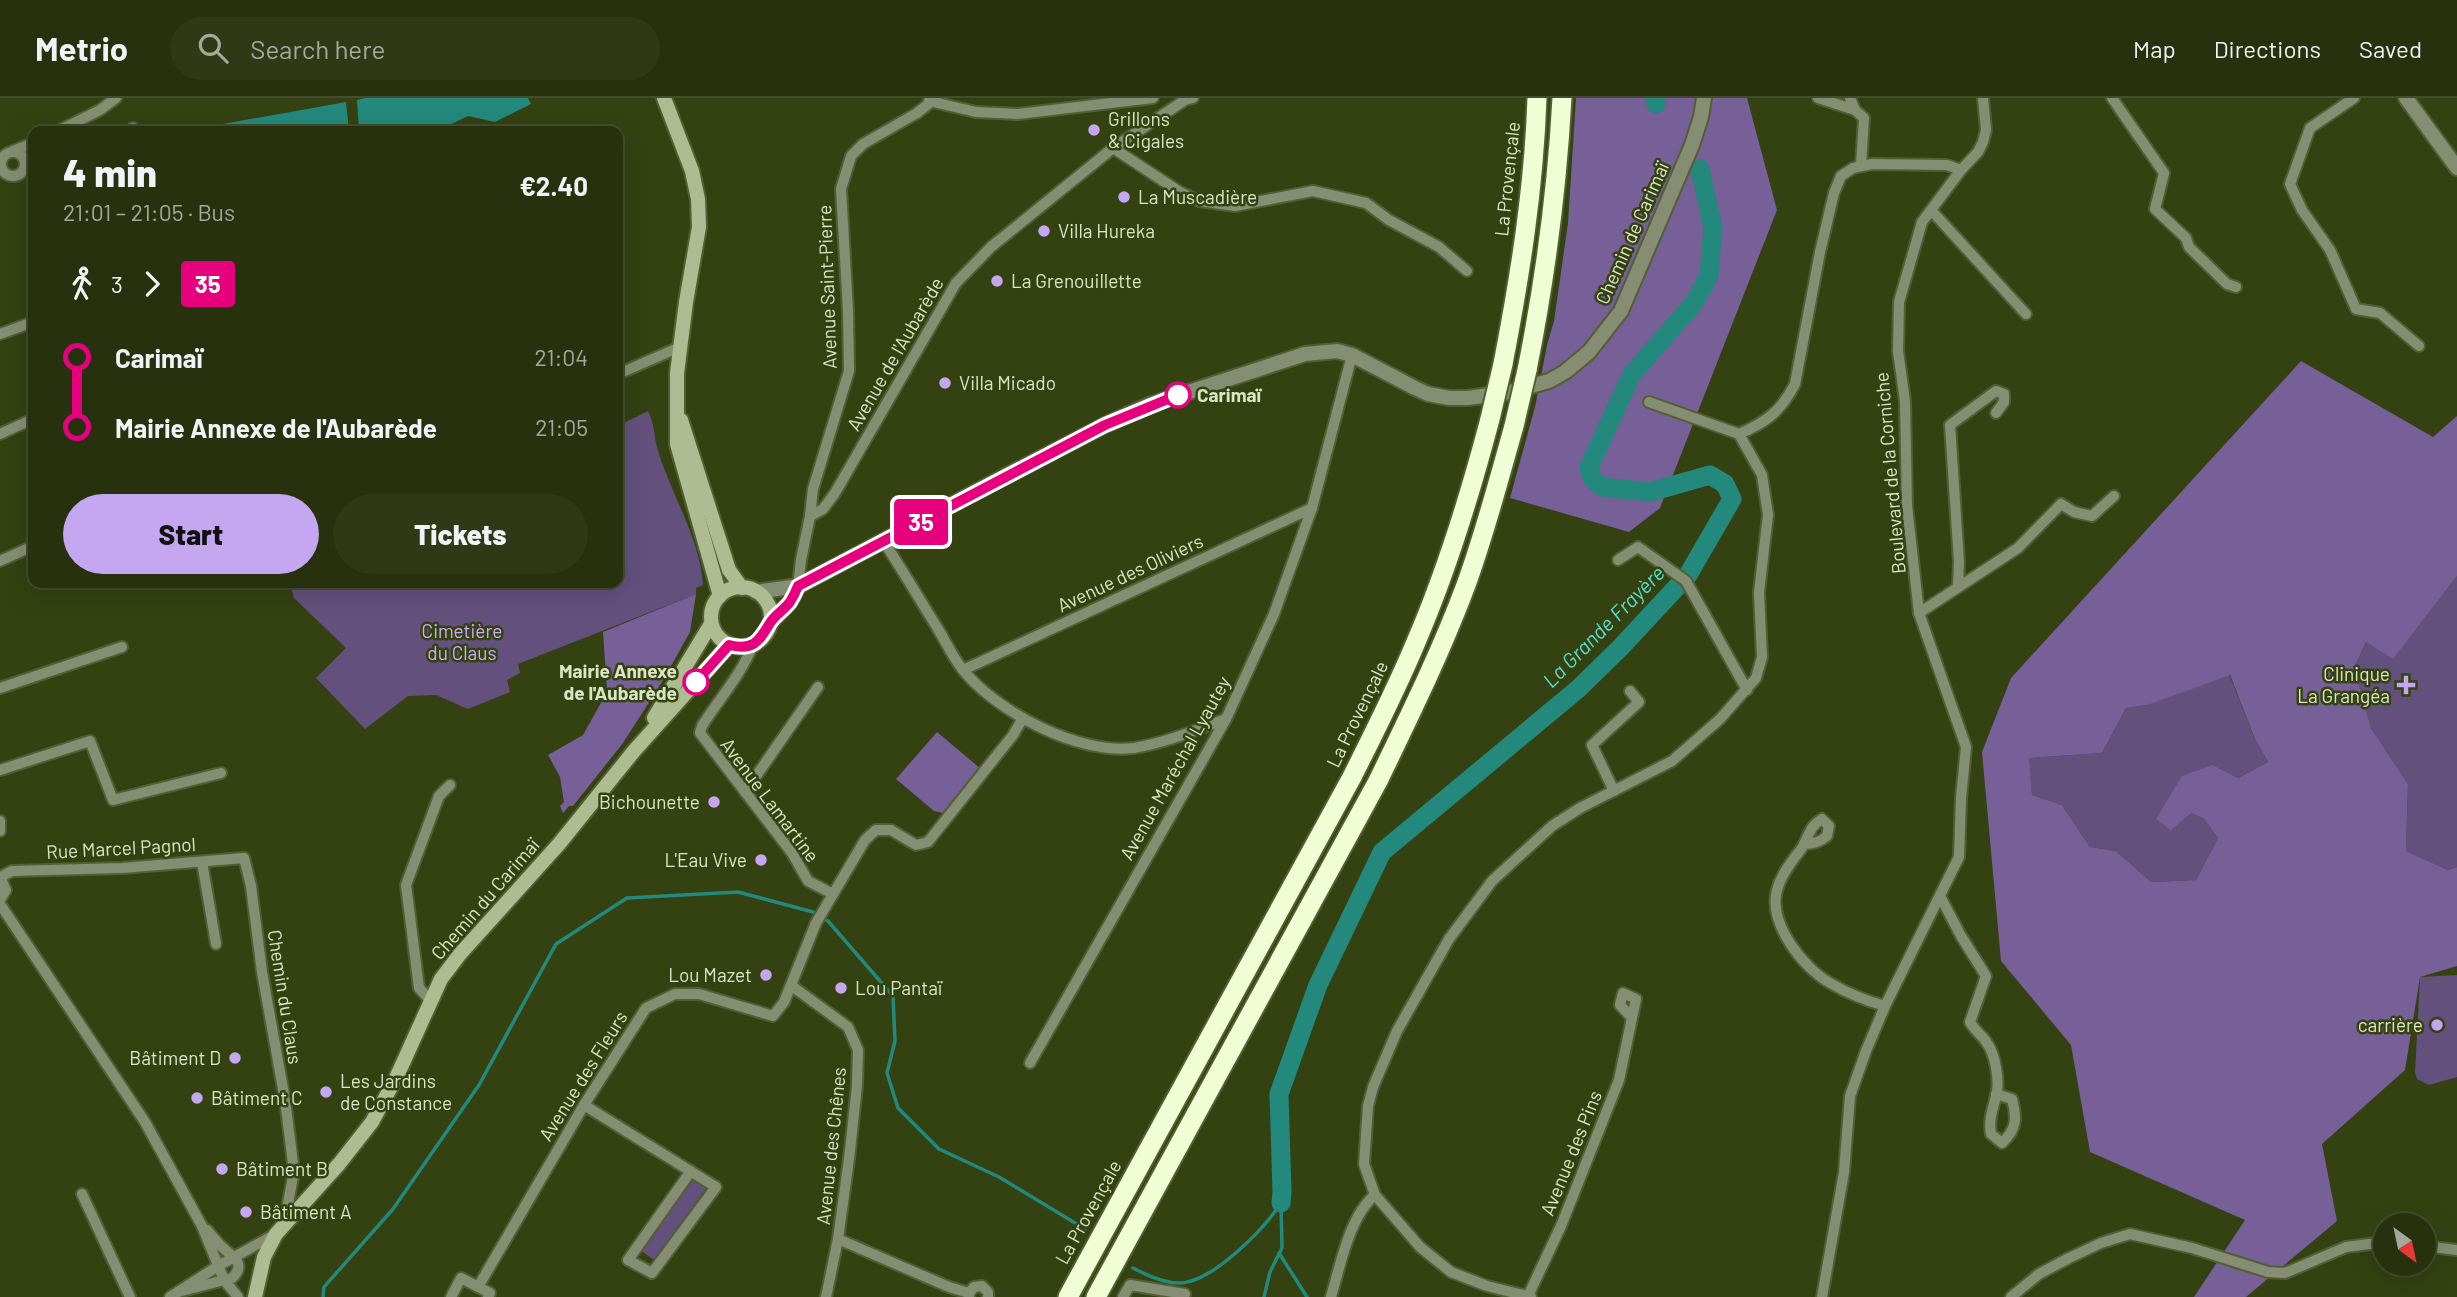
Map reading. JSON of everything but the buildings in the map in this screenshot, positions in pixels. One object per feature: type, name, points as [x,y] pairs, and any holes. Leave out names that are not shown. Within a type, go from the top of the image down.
[{"type":"highway","name":"La Provençale","points":[[1068,1297],[1352,777],[1416,643],[1438,588],[1459,526],[1503,364],[1522,260],[1538,98]]},
{"type":"highway","points":[[1096,1297],[1371,794],[1414,707],[1466,585],[1514,426],[1541,303],[1562,98]]},
{"type":"main road","points":[[664,98],[692,171],[698,199],[699,227],[680,347],[675,398],[677,444],[720,596]]},
{"type":"main road","points":[[675,398],[729,570],[768,605],[770,623],[764,636],[753,645],[729,645],[721,640],[711,624],[711,614],[720,596],[726,591],[749,590]]},
{"type":"main road","name":"Chemin du Carimaï","points":[[634,751],[711,624]]},
{"type":"main road","name":"Chemin du Carimaï","points":[[255,1297],[264,1257],[280,1230],[339,1164],[372,1122],[397,1076],[441,979],[460,954],[559,844],[634,751],[729,645]]},
{"type":"street","points":[[68,126],[100,110],[116,98]]},
{"type":"street","points":[[931,99],[976,112],[1018,114],[1153,98]]},
{"type":"street","points":[[1170,98],[1188,99]]},
{"type":"street","name":"Chemin de Carimaï","points":[[749,590],[798,586],[1105,425],[1149,405],[1305,354],[1336,351],[1352,355],[1415,388],[1448,398],[1510,392],[1549,381],[1565,372],[1589,352],[1621,311],[1692,145],[1704,98]]},
{"type":"street","points":[[1818,98],[1855,110],[1864,118],[1861,165]]},
{"type":"street","points":[[1850,98],[1855,110]]},
{"type":"street","name":"Boulevard de la Corniche","points":[[1822,1297],[1844,1172],[1850,1096],[1885,1006],[1959,857],[1966,747],[1919,613],[1907,506],[1905,401],[1898,351],[1898,326],[1899,302],[1922,222],[1983,142],[1986,130],[1983,98]]},
{"type":"street","points":[[2112,98],[2164,173],[2155,209],[2186,238],[2189,247],[2227,284],[2236,287]]},
{"type":"street","points":[[2354,98],[2310,128],[2290,184],[2302,210],[2330,250],[2356,309],[2380,313],[2419,346]]},
{"type":"street","points":[[2406,98],[2457,168]]},
{"type":"street","name":"Avenue Saint-Pierre","points":[[798,586],[800,559],[813,489],[849,371],[841,189],[851,156],[863,144],[917,113],[931,99]]},
{"type":"street","name":"Avenue de l'Aubarède","points":[[810,516],[823,509],[835,493],[956,283],[991,247],[1113,148],[1188,99]]},
{"type":"street","points":[[28,145],[1,158],[2,173],[18,175],[28,159]]},
{"type":"street","points":[[1113,148],[1180,192],[1199,201],[1235,206],[1313,191],[1366,203],[1388,220],[1439,247],[1467,271]]},
{"type":"street","points":[[13,151],[19,153],[28,172]]},
{"type":"street","points":[[1740,434],[1762,424],[1785,403],[1795,384],[1820,252],[1834,193],[1841,176],[1861,165],[1947,165],[1961,170]]},
{"type":"street","points":[[1931,210],[2026,314]]},
{"type":"street","points":[[0,334],[28,324]]},
{"type":"street","points":[[623,372],[680,347]]},
{"type":"street","name":"Avenue Maréchal Lyautey","points":[[1030,1063],[1226,719],[1274,614],[1312,508],[1352,355]]},
{"type":"street","points":[[1958,586],[1959,562],[1950,425],[1996,391],[2004,394],[2004,402],[1996,413]]},
{"type":"street","points":[[1529,1297],[1487,1286],[1451,1272],[1420,1247],[1376,1195],[1364,1164],[1368,1106],[1373,1087],[1398,1031],[1449,939],[1492,881],[1552,826],[1580,808],[1672,761],[1720,719],[1756,678],[1762,657],[1759,592],[1768,515],[1762,475],[1740,434],[1649,402]]},
{"type":"street","points":[[0,434],[28,421]]},
{"type":"street","points":[[1919,613],[1958,586],[1999,563],[2018,548],[2061,504],[2074,512],[2092,516],[2114,496]]},
{"type":"street","name":"Avenue des Oliviers","points":[[963,670],[1312,508]]},
{"type":"street","points":[[884,542],[963,670],[991,696],[1023,719],[1089,746],[1132,748],[1175,738],[1226,719]]},
{"type":"street","points":[[1618,560],[1638,547],[1683,578],[1747,690]]},
{"type":"street","points":[[0,561],[28,548]]},
{"type":"street","points":[[770,623],[790,602],[798,586]]},
{"type":"street","name":"Avenue Lamartine","points":[[753,645],[740,673],[729,684],[700,733],[792,853],[808,881],[833,894]]},
{"type":"street","points":[[0,688],[122,647]]},
{"type":"street","points":[[745,792],[818,687]]},
{"type":"street","points":[[1614,791],[1592,745],[1639,702],[1630,691]]},
{"type":"street","name":"Avenue des Fleurs","points":[[478,1287],[584,1105],[646,1008],[675,994],[699,994],[773,1016],[780,1009],[792,986],[816,923],[865,840],[876,830],[891,830],[916,845],[928,842],[1023,719]]},
{"type":"street","points":[[0,770],[90,741],[113,800],[221,773]]},
{"type":"street","points":[[430,1000],[419,988],[406,885],[439,796],[450,785]]},
{"type":"street","points":[[0,821],[0,831]]},
{"type":"street","points":[[1804,844],[1783,873],[1776,891],[1775,904],[1780,925],[1801,959],[1828,983],[1885,1006]]},
{"type":"street","name":"Rue Marcel Pagnol","points":[[0,877],[12,871],[122,868],[244,858]]},
{"type":"street","name":"Chemin du Claus","points":[[244,858],[251,886],[294,1171],[280,1230]]},
{"type":"street","points":[[202,862],[216,944]]},
{"type":"street","points":[[0,877],[6,890],[0,902],[145,1122],[202,1226],[225,1280],[238,1297]]},
{"type":"street","points":[[1940,896],[1986,976],[1970,1022],[1976,1033],[1987,1043],[1995,1065],[1996,1094]]},
{"type":"street","name":"Avenue des Chênes","points":[[792,986],[848,1027],[858,1050],[854,1110],[838,1239],[827,1297]]},
{"type":"street","name":"Avenue des Pins","points":[[1529,1297],[1561,1226],[1619,1080],[1632,1018]]},
{"type":"street","points":[[584,1105],[691,1171],[716,1187],[652,1273],[628,1260],[691,1171]]},
{"type":"street","points":[[82,1194],[130,1297]]},
{"type":"street","points":[[1331,1297],[1347,1244],[1364,1204],[1376,1195]]},
{"type":"street","points":[[174,1294],[232,1278],[238,1273],[239,1266],[235,1257],[202,1226]]},
{"type":"street","points":[[174,1294],[280,1230]]},
{"type":"street","points":[[2011,1297],[2039,1274],[2069,1258],[2101,1243],[2130,1234],[2192,1248],[2268,1272],[2285,1273],[2346,1247],[2373,1244]]},
{"type":"street","points":[[838,1239],[947,1292],[969,1295],[974,1287],[982,1286],[988,1292],[988,1297]]},
{"type":"street","points":[[2436,1247],[2457,1250]]},
{"type":"street","points":[[235,1257],[253,1253],[264,1257]]},
{"type":"street","points":[[451,1297],[461,1278],[490,1293],[488,1297]]},
{"type":"street","points":[[1123,1297],[1130,1285],[1185,1294]]},
{"type":"green space","name":"Cimetière du Claus","points":[[648,411],[659,454],[697,552],[703,585],[696,588],[696,594],[518,664],[520,673],[507,680],[510,692],[468,709],[436,695],[408,696],[365,729],[316,678],[346,648],[294,598],[291,588],[623,588],[623,424]]},
{"type":"green space","points":[[2457,576],[2457,867],[2448,870],[2406,851],[2408,784],[2371,728],[2354,668],[2366,642],[2393,658]]},
{"type":"green space","points":[[2229,674],[2255,739],[2268,762],[2238,778],[2213,765],[2191,813],[2204,819],[2218,838],[2196,880],[2151,882],[2116,851],[2090,847],[2062,805],[2032,795],[2028,758],[2102,753],[2126,708],[2148,705]]},
{"type":"green space","name":"carrière","points":[[2457,975],[2457,1077],[2429,1085],[2417,1079],[2415,1073],[2420,977]]},
{"type":"green space","points":[[693,1177],[707,1187],[654,1260],[640,1250]]},
{"type":"shaded area","points":[[1576,98],[1747,98],[1777,210],[1660,508],[1629,532],[1510,498],[1535,407],[1554,321],[1568,223]]},
{"type":"shaded area","points":[[2301,361],[2433,437],[2457,416],[2457,576],[2393,659],[2366,642],[2354,668],[2371,728],[2408,784],[2406,851],[2448,870],[2457,867],[2457,966],[2420,977],[2405,1070],[2322,1144],[2337,1221],[2246,1297],[2194,1297],[2245,1220],[2090,1152],[2071,1045],[2001,961],[1982,752],[2011,678]],"holes":[[[2230,675],[2255,739],[2268,762],[2238,778],[2213,765],[2182,776],[2156,819],[2171,830],[2191,813],[2204,819],[2218,838],[2196,880],[2151,882],[2116,851],[2090,847],[2062,805],[2032,795],[2029,758],[2102,753],[2126,708],[2148,705]]]},
{"type":"shaded area","points":[[696,594],[690,632],[662,682],[623,743],[573,806],[569,806],[563,813],[560,806],[564,802],[560,777],[548,755],[583,735],[607,692],[603,632]]},
{"type":"shaded area","points":[[937,732],[981,769],[943,813],[934,811],[896,779]]},
{"type":"water","points":[[528,98],[531,104],[495,122],[468,116],[447,126],[359,126],[357,100]]},
{"type":"water","points":[[346,102],[348,126],[216,126]]},
{"type":"waterway","name":"La Grande Frayère","points":[[1655,98],[1656,104]]},
{"type":"waterway","name":"La Grande Frayère","points":[[1281,1203],[1279,1094],[1318,985],[1382,852],[1578,689],[1620,648],[1688,575],[1732,499],[1725,484],[1710,475],[1650,492],[1602,487],[1592,478],[1589,467],[1632,374],[1694,303],[1709,275],[1713,228],[1700,169]]},
{"type":"waterway","points":[[323,1297],[324,1287],[393,1209],[479,1085],[556,944],[627,898],[738,892],[813,912],[828,921],[893,996],[895,1041],[887,1073],[898,1108],[939,1149],[999,1177],[1085,1229]]},
{"type":"waterway","points":[[1133,1268],[1167,1282],[1192,1281],[1236,1253],[1281,1203]]},
{"type":"waterway","points":[[1264,1297],[1270,1272],[1282,1248],[1281,1205]]},
{"type":"waterway","points":[[1279,1253],[1307,1297]]},
{"type":"bus line","name":"35","points":[[696,682],[729,645],[745,647],[759,641],[770,623],[790,602],[798,586],[1105,425],[1178,395]]},
{"type":"place","name":"Grillons & Cigales","points":[[1094,130]]},
{"type":"place","name":"La Muscadière","points":[[1124,197]]},
{"type":"place","name":"Villa Hureka","points":[[1044,231]]},
{"type":"place","name":"La Grenouillette","points":[[997,281]]},
{"type":"place","name":"Villa Micado","points":[[945,383]]},
{"type":"place","name":"Carimaï","points":[[1178,395]]},
{"type":"place","name":"Mairie Annexe de l'Aubarède","points":[[696,682]]},
{"type":"place","name":"Clinique La Grangéa","points":[[2406,685]]},
{"type":"place","name":"Bichounette","points":[[714,802]]},
{"type":"place","name":"L'Eau Vive","points":[[761,860]]},
{"type":"place","name":"Lou Mazet","points":[[766,975]]},
{"type":"place","name":"Lou Pantaï","points":[[841,988]]},
{"type":"place","name":"carrière","points":[[2437,1025]]},
{"type":"place","name":"Bâtiment D","points":[[235,1058]]},
{"type":"place","name":"Les Jardins de Constance","points":[[326,1092]]},
{"type":"place","name":"Bâtiment C","points":[[197,1098]]},
{"type":"place","name":"Bâtiment B","points":[[222,1169]]},
{"type":"place","name":"Bâtiment A","points":[[246,1212]]}]
